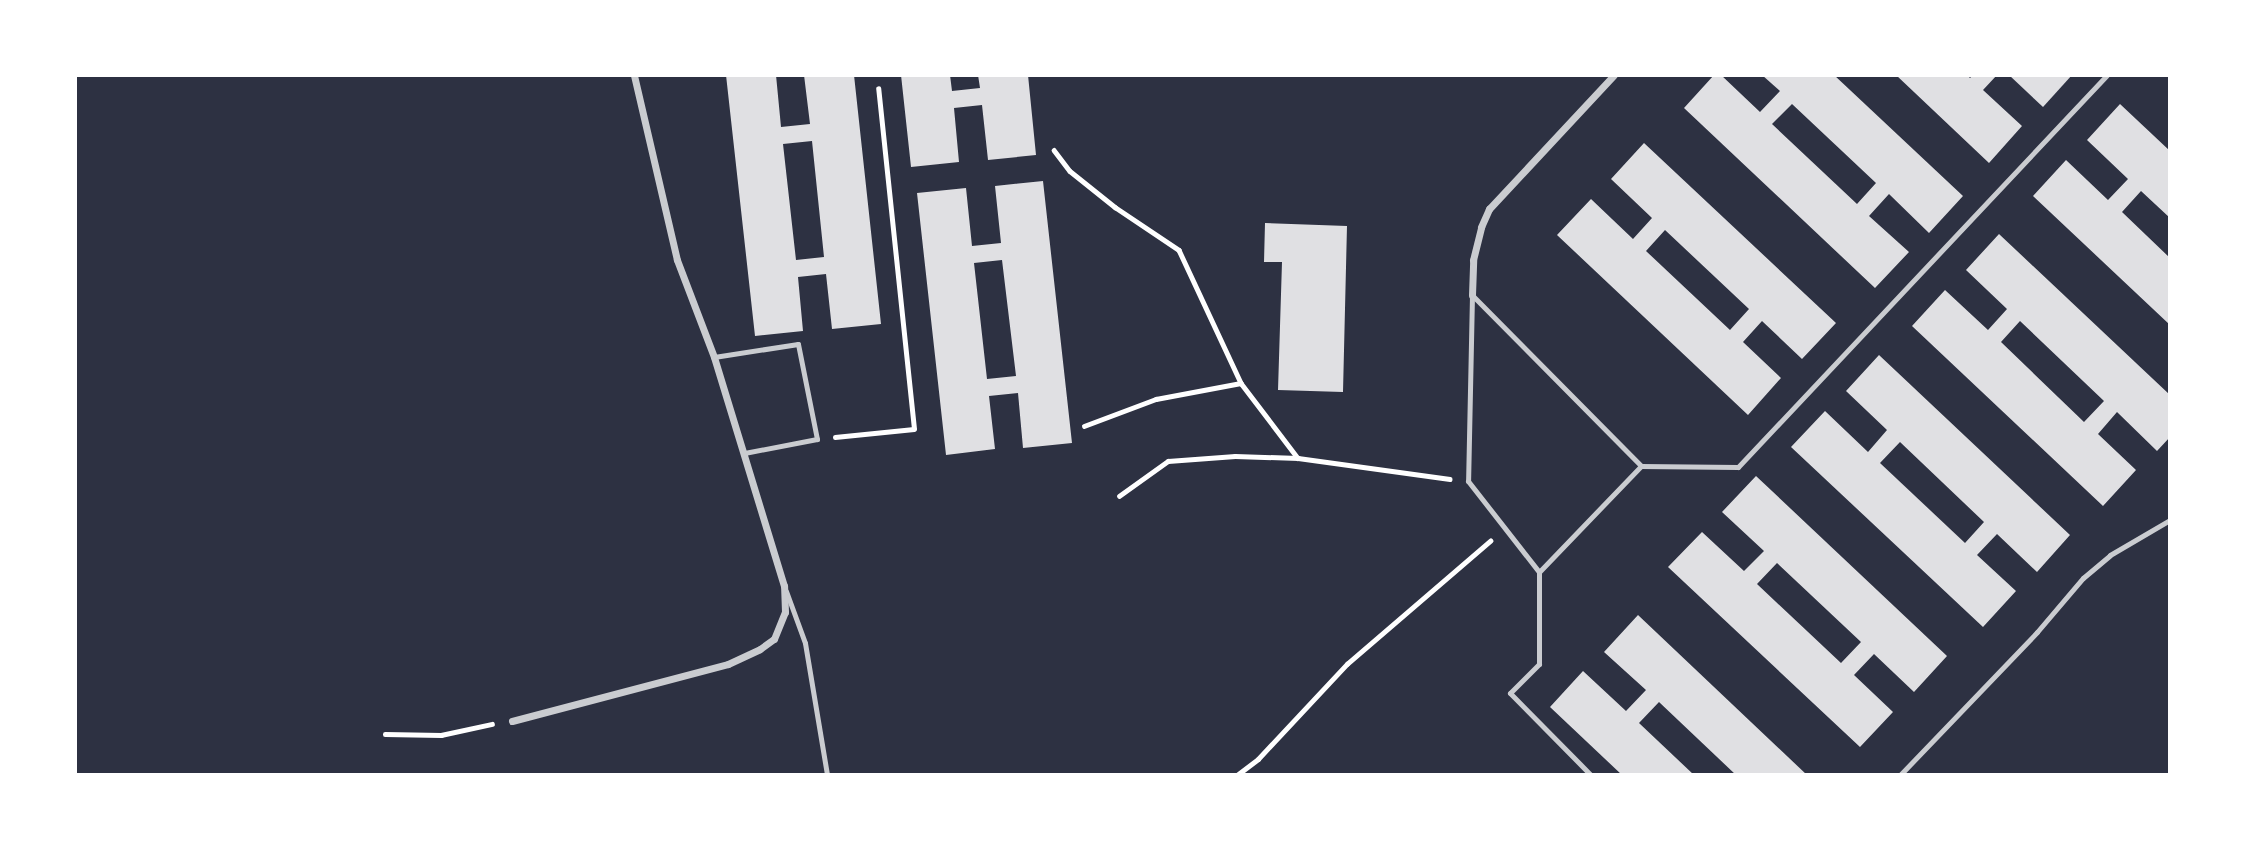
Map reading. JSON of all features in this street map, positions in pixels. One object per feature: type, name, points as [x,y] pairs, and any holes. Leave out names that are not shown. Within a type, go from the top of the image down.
[{"type":"street","points":[[512,720],[728,664],[760,649],[774,639],[785,612],[784,586],[744,453],[714,357],[677,260],[634,75]]},
{"type":"street","points":[[1472,295],[1473,260],[1489,209],[1614,75]]},
{"type":"lane","points":[[1472,295],[1641,466],[1738,467],[2106,75]]},
{"type":"lane","points":[[1472,295],[1468,481],[1539,572],[1539,664],[1510,693],[1591,775]]},
{"type":"lane","points":[[714,357],[797,344],[817,439],[744,453]]},
{"type":"lane","points":[[1539,572],[1641,466]]},
{"type":"lane","points":[[1900,775],[2037,632],[2083,578],[2110,555],[2170,520]]},
{"type":"lane","points":[[784,586],[805,643],[827,775]]},
{"type":"path","points":[[817,439],[914,429],[878,89]]},
{"type":"path","points":[[1054,150],[1070,171],[1106,200],[1179,250],[1241,383],[1298,458]]},
{"type":"path","points":[[1084,426],[1156,400],[1241,383]]},
{"type":"path","points":[[1119,496],[1168,461],[1234,456],[1298,458],[1468,481]]},
{"type":"path","points":[[1237,775],[1258,759],[1348,664],[1505,528]]},
{"type":"path","points":[[385,734],[441,735],[512,720]]},
{"type":"building","points":[[726,75],[776,75],[781,127],[810,124],[804,75],[854,75],[881,324],[832,329],[826,274],[798,277],[803,331],[755,336]],"holes":[[[812,141],[824,257],[796,260],[783,144]]]},
{"type":"building","points":[[901,75],[950,75],[952,91],[980,88],[978,75],[1028,75],[1036,155],[988,160],[982,105],[954,108],[959,162],[911,167]]},
{"type":"building","points":[[1714,75],[1721,75],[1760,112],[1780,91],[1762,75],[1834,75],[1963,196],[1929,233],[1889,194],[1869,216],[1909,252],[1875,288],[1684,108]],"holes":[[[1792,104],[1876,183],[1857,204],[1772,124]]]},
{"type":"building","points":[[1896,75],[1967,75],[1970,78],[1973,75],[1997,75],[1983,90],[2022,126],[1989,163]]},
{"type":"building","points":[[2009,75],[2072,75],[2043,107]]},
{"type":"building","points":[[2120,104],[2170,151],[2170,218],[2141,191],[2122,212],[2170,258],[2170,325],[2033,196],[2066,160],[2108,200],[2128,179],[2087,140]]},
{"type":"building","points":[[1644,143],[1836,323],[1802,359],[1762,321],[1743,342],[1781,378],[1748,415],[1557,235],[1591,199],[1633,239],[1652,218],[1611,179]],"holes":[[[1665,230],[1749,309],[1730,330],[1646,251]]]},
{"type":"building","points":[[1043,181],[1072,443],[1023,448],[1018,393],[989,396],[995,449],[946,455],[917,193],[966,188],[972,246],[1001,243],[995,186]],"holes":[[[1002,260],[1016,376],[987,379],[974,263]]]},
{"type":"building","points":[[1265,223],[1347,226],[1343,392],[1278,390],[1282,262],[1264,262]]},
{"type":"building","points":[[1999,234],[2170,395],[2170,437],[2157,451],[2117,412],[2098,434],[2136,470],[2103,506],[1912,326],[1945,290],[1988,330],[2007,309],[1966,270]],"holes":[[[2020,321],[2104,401],[2084,422],[2001,342]]]},
{"type":"building","points":[[1879,355],[2070,535],[2037,572],[1997,534],[1977,555],[2016,591],[1983,627],[1791,447],[1825,411],[1868,452],[1887,430],[1846,391]],"holes":[[[1900,442],[1984,522],[1965,543],[1880,463]]]},
{"type":"building","points":[[1756,476],[1947,656],[1914,692],[1874,654],[1854,675],[1893,712],[1860,747],[1668,567],[1702,532],[1744,571],[1764,551],[1722,512]],"holes":[[[1777,563],[1861,642],[1841,663],[1757,584]]]},
{"type":"building","points":[[1638,615],[1807,775],[1736,775],[1659,702],[1639,723],[1694,775],[1622,775],[1550,707],[1583,671],[1626,711],[1646,690],[1604,652]]}]
